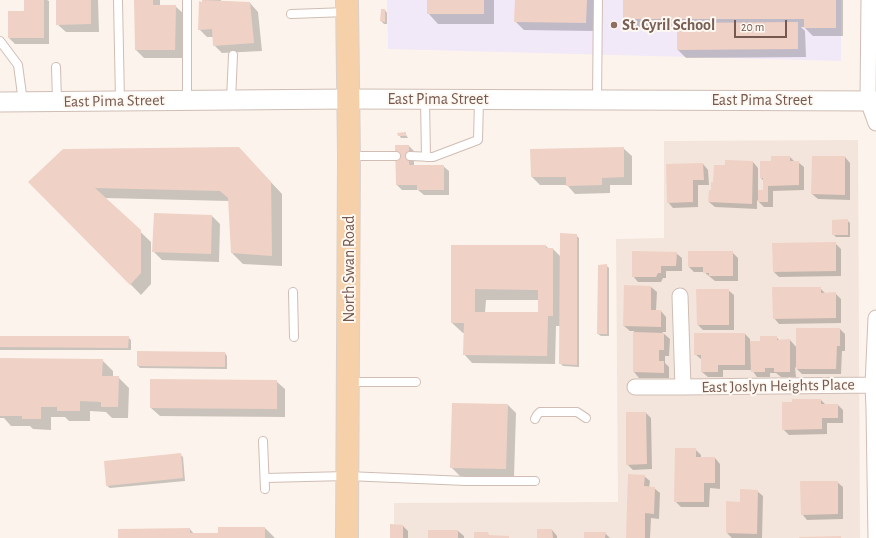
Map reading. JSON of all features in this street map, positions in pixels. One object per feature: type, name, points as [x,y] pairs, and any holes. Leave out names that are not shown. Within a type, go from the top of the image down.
[{"type":"main road","name":"North Swan Road","points":[[347,6],[349,99],[347,538]]},
{"type":"street","points":[[870,0],[872,101],[876,122]]},
{"type":"street","name":"East Pima Street","points":[[0,102],[349,99],[872,101]]},
{"type":"street","name":"East Joslyn Heights Place","points":[[680,296],[683,388]]},
{"type":"street","points":[[876,318],[873,385],[875,410],[876,538]]},
{"type":"street","name":"East Joslyn Heights Place","points":[[635,387],[683,388],[873,385]]},
{"type":"lane","points":[[118,0],[120,101]]},
{"type":"lane","points":[[187,0],[187,100]]},
{"type":"lane","points":[[597,100],[598,0]]},
{"type":"lane","points":[[291,14],[347,6]]},
{"type":"lane","points":[[0,41],[18,66],[23,102]]},
{"type":"lane","points":[[231,100],[233,55]]},
{"type":"lane","points":[[56,67],[57,101]]},
{"type":"lane","points":[[426,100],[426,157]]},
{"type":"lane","points":[[410,156],[433,157],[478,140],[479,100]]},
{"type":"lane","points":[[349,156],[396,156]]},
{"type":"lane","points":[[293,292],[294,337]]},
{"type":"lane","points":[[348,382],[416,382]]},
{"type":"lane","points":[[536,419],[540,412],[577,412],[586,418]]},
{"type":"lane","points":[[263,441],[265,489]]},
{"type":"lane","points":[[265,478],[347,476],[466,481],[535,481]]},
{"type":"shaded area","name":"St. Cyril School","points":[[387,0],[841,0],[841,61],[388,49]]},
{"type":"shaded area","points":[[858,140],[860,538],[394,538],[394,503],[618,502],[616,239],[664,238],[664,141]]},
{"type":"building","points":[[24,0],[44,0],[44,38],[8,38],[8,11],[24,11]]},
{"type":"building","points":[[56,0],[91,0],[91,24],[56,25]]},
{"type":"building","points":[[134,0],[153,0],[153,5],[176,5],[175,50],[135,50]]},
{"type":"building","points":[[202,0],[250,2],[254,43],[213,46],[212,29],[198,30],[199,1],[202,2]]},
{"type":"building","points":[[427,0],[484,0],[484,14],[427,14]]},
{"type":"building","points":[[515,0],[587,0],[586,23],[514,22]]},
{"type":"building","points":[[623,0],[836,0],[836,28],[804,28],[804,19],[623,19]]},
{"type":"building","points":[[381,9],[385,9],[385,22],[380,21]]},
{"type":"building","points":[[798,22],[798,49],[677,50],[677,23]]},
{"type":"building","points":[[406,132],[406,136],[398,136],[397,133]]},
{"type":"building","points":[[395,145],[409,145],[409,165],[444,165],[444,190],[417,190],[417,185],[396,185]]},
{"type":"building","points":[[239,147],[271,182],[272,256],[231,253],[228,198],[220,191],[95,188],[141,230],[141,273],[130,285],[28,182],[63,149]]},
{"type":"building","points":[[624,147],[624,177],[602,178],[602,185],[566,186],[566,177],[531,177],[530,149]]},
{"type":"building","points":[[771,156],[790,156],[790,161],[799,161],[799,185],[768,186],[768,202],[758,202],[758,190],[763,190],[763,178],[760,178],[760,161],[771,161]]},
{"type":"building","points":[[812,156],[845,156],[845,195],[811,194]]},
{"type":"building","points":[[725,160],[753,161],[752,204],[708,202],[711,182],[713,182],[714,165],[725,165]]},
{"type":"building","points":[[703,163],[704,180],[693,180],[693,202],[667,203],[666,164]]},
{"type":"building","points":[[154,213],[212,215],[211,254],[152,252]]},
{"type":"building","points":[[848,219],[848,235],[832,235],[832,220]]},
{"type":"building","points":[[560,233],[577,234],[577,365],[559,364]]},
{"type":"building","points":[[836,242],[836,271],[773,272],[772,243]]},
{"type":"building","points":[[451,245],[546,245],[546,248],[553,248],[553,316],[548,316],[547,356],[463,355],[464,323],[451,323]],"holes":[[[475,289],[538,290],[538,312],[475,312]]]},
{"type":"building","points":[[632,251],[677,252],[676,266],[661,266],[661,273],[658,273],[656,277],[632,277]]},
{"type":"building","points":[[688,251],[733,251],[733,276],[709,276],[709,273],[703,273],[703,267],[688,267]]},
{"type":"building","points":[[607,264],[607,334],[597,334],[598,265]]},
{"type":"building","points":[[624,285],[651,286],[651,310],[661,310],[661,327],[623,326]]},
{"type":"building","points":[[772,287],[821,287],[821,293],[836,292],[836,318],[773,319]]},
{"type":"building","points":[[696,289],[729,289],[729,325],[697,325]]},
{"type":"building","points":[[796,328],[840,328],[840,346],[837,346],[836,369],[796,369]]},
{"type":"building","points":[[633,332],[664,333],[664,350],[659,350],[659,361],[664,361],[664,373],[633,372]]},
{"type":"building","points":[[694,333],[745,333],[745,365],[718,365],[718,372],[701,372],[701,355],[694,355]]},
{"type":"building","points":[[0,336],[129,336],[128,348],[0,347]]},
{"type":"building","points":[[760,336],[777,336],[777,340],[790,339],[790,372],[774,372],[774,368],[765,368],[765,372],[751,372],[750,341],[760,341]]},
{"type":"building","points":[[137,351],[225,352],[225,367],[137,366]]},
{"type":"building","points":[[0,358],[103,359],[102,376],[119,376],[118,407],[101,407],[101,402],[80,401],[80,411],[57,411],[57,407],[41,407],[41,419],[22,419],[22,416],[0,416]]},
{"type":"building","points":[[150,379],[277,380],[277,409],[150,408]]},
{"type":"building","points":[[792,399],[821,399],[821,404],[838,404],[838,418],[822,418],[822,429],[782,430],[782,402],[792,402]]},
{"type":"building","points":[[452,403],[508,404],[506,469],[450,468]]},
{"type":"building","points":[[626,412],[646,412],[647,464],[626,465]]},
{"type":"building","points":[[675,448],[696,448],[696,457],[715,457],[715,483],[704,483],[704,502],[674,502]]},
{"type":"building","points":[[181,453],[183,478],[106,486],[104,461]]},
{"type":"building","points":[[628,474],[645,475],[644,486],[655,487],[654,514],[645,513],[645,538],[626,538]]},
{"type":"building","points":[[800,481],[838,481],[838,514],[801,515]]},
{"type":"building","points":[[740,489],[758,490],[757,534],[726,533],[726,501],[740,502]]},
{"type":"building","points":[[390,524],[403,525],[403,538],[390,538]]},
{"type":"building","points":[[218,527],[265,527],[265,538],[118,538],[118,529],[190,528],[190,533],[218,533]]},
{"type":"building","points":[[537,529],[552,529],[553,538],[537,538]]},
{"type":"building","points":[[428,530],[458,530],[458,538],[428,538]]},
{"type":"building","points":[[474,532],[488,532],[489,535],[509,536],[509,538],[474,538]]},
{"type":"building","points":[[584,532],[606,532],[605,538],[584,538]]},
{"type":"building","points":[[841,536],[841,538],[799,538],[799,537]]},
{"type":"place","name":"St. Cyril School","points":[[614,25]]}]
